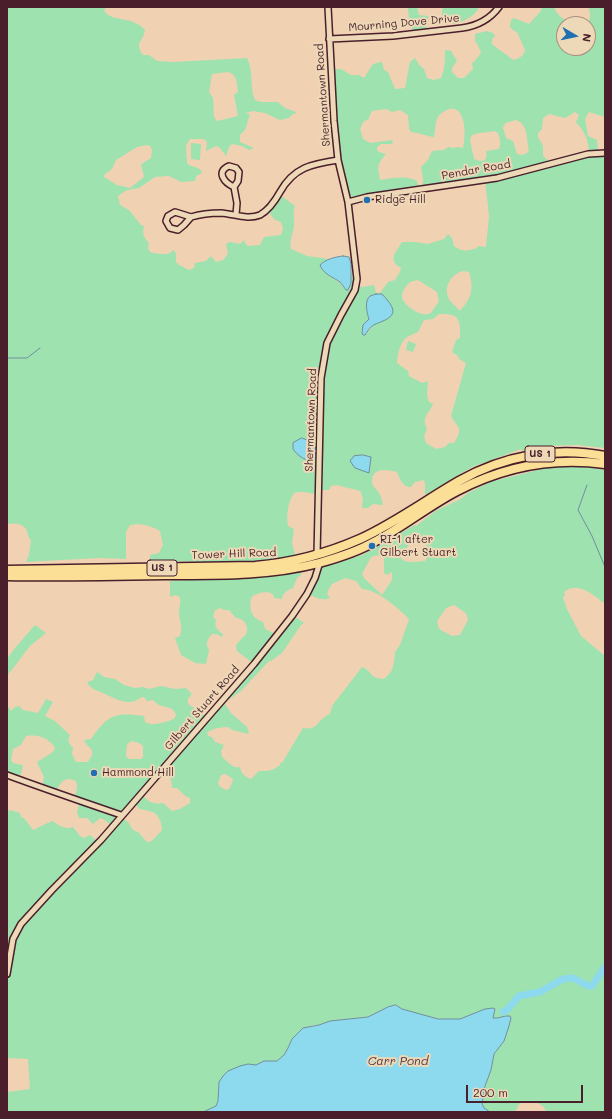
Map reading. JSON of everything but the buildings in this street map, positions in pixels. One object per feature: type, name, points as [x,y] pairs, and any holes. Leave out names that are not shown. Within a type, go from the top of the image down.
[{"type":"highway","name":"Tower Hill Road","points":[[7,576],[250,574],[297,568],[374,532],[459,481],[498,463],[526,456],[554,452],[583,453],[605,456]]},
{"type":"highway","name":"Tower Hill Road","points":[[7,571],[255,566],[343,555],[374,542],[456,492],[498,473],[525,466],[554,462],[605,464]]},
{"type":"street","name":"Shermantown Road","points":[[318,559],[321,378],[323,362],[327,343],[355,290],[357,279],[348,202],[338,160],[332,101],[328,7]]},
{"type":"street","name":"Mourning Dove Drive","points":[[329,39],[393,36],[462,28],[484,21],[499,7]]},
{"type":"street","name":"Pendar Road","points":[[348,202],[387,194],[497,178],[588,154],[605,152]]},
{"type":"street","points":[[191,217],[178,230],[170,228],[167,224],[167,218],[172,213],[191,217],[210,213],[248,217],[259,215],[264,213],[296,172],[314,164],[338,160]]},
{"type":"street","points":[[234,187],[237,204],[236,215]]},
{"type":"street","name":"Gilbert Stuart Road","points":[[7,974],[13,939],[21,924],[101,840],[254,664],[281,630],[312,586],[318,559]]},
{"type":"street","points":[[7,775],[59,795],[82,801],[121,816]]},
{"type":"green space","points":[[7,7],[106,7],[104,11],[108,15],[134,22],[145,30],[139,45],[140,51],[143,55],[149,55],[157,61],[174,62],[247,58],[255,100],[261,102],[278,102],[285,108],[296,112],[289,118],[280,120],[265,113],[253,111],[246,113],[250,114],[245,130],[240,135],[240,142],[254,148],[249,150],[242,146],[232,144],[229,147],[226,156],[219,147],[216,146],[206,151],[207,142],[204,139],[190,139],[186,146],[187,163],[200,169],[202,173],[196,176],[195,181],[181,182],[169,176],[155,177],[139,188],[127,190],[118,196],[120,205],[129,210],[141,225],[144,226],[143,231],[146,240],[149,243],[148,248],[150,252],[157,254],[168,254],[174,250],[176,254],[176,262],[189,270],[194,268],[195,263],[206,261],[211,256],[216,262],[223,260],[228,254],[226,244],[230,242],[240,244],[244,240],[248,246],[260,245],[264,237],[281,235],[283,229],[281,222],[275,220],[267,210],[280,195],[295,206],[294,226],[290,243],[291,249],[307,256],[329,259],[322,263],[327,274],[340,283],[346,290],[348,290],[351,283],[351,274],[354,285],[363,287],[374,285],[376,293],[380,293],[388,282],[395,280],[400,272],[401,268],[394,262],[394,256],[402,242],[428,244],[444,239],[448,234],[452,238],[454,246],[462,250],[477,248],[478,246],[486,247],[489,216],[485,180],[422,189],[423,180],[421,167],[428,160],[432,151],[443,150],[449,147],[463,148],[465,135],[463,119],[455,109],[443,112],[437,118],[434,137],[411,132],[409,128],[408,115],[400,110],[392,112],[386,109],[372,111],[368,120],[364,121],[360,129],[363,139],[370,143],[393,140],[392,144],[381,144],[377,147],[379,152],[386,154],[378,166],[380,180],[389,178],[413,179],[417,181],[419,190],[346,200],[337,151],[331,69],[341,69],[351,75],[359,75],[364,78],[373,64],[382,62],[384,70],[388,72],[395,89],[405,88],[410,62],[415,58],[419,65],[424,69],[427,78],[434,80],[441,78],[445,61],[445,50],[451,51],[457,61],[452,68],[452,72],[458,78],[464,78],[473,69],[472,63],[481,53],[477,43],[475,42],[475,34],[487,31],[493,33],[495,36],[492,39],[492,44],[515,60],[522,56],[525,50],[517,32],[510,27],[511,20],[514,18],[529,24],[540,12],[542,7],[555,7],[555,10],[560,16],[556,16],[556,56],[596,56],[596,16],[590,16],[588,7],[605,7],[605,117],[589,112],[585,119],[588,136],[597,140],[598,152],[605,153],[605,448],[577,445],[544,446],[522,451],[521,449],[472,467],[425,495],[424,480],[415,482],[411,487],[408,487],[402,482],[397,472],[389,470],[377,471],[372,477],[372,482],[380,494],[383,505],[373,504],[368,508],[363,508],[362,506],[363,499],[361,492],[339,485],[331,486],[329,490],[320,490],[319,494],[304,492],[294,493],[289,504],[287,517],[288,526],[294,529],[292,543],[296,559],[231,562],[150,561],[150,555],[159,553],[163,545],[160,531],[149,526],[138,524],[130,525],[126,532],[126,559],[99,558],[26,562],[29,555],[31,540],[26,528],[16,524],[7,524]],"holes":[[[228,72],[235,77],[238,92],[234,95],[238,116],[217,121],[214,117],[213,98],[209,92],[212,74]],[[575,112],[579,115],[576,122],[586,136],[589,153],[551,163],[543,156],[543,146],[538,137],[538,133],[542,129],[543,118],[549,114],[565,118]],[[516,120],[523,125],[529,150],[527,153],[522,155],[517,154],[513,141],[506,138],[503,128],[505,123]],[[494,131],[498,133],[500,141],[499,149],[486,151],[486,157],[482,161],[474,159],[470,140],[471,136]],[[147,145],[150,146],[152,150],[151,158],[141,165],[144,176],[143,178],[130,188],[117,185],[104,177],[105,174],[112,169],[116,160],[137,147]],[[463,271],[469,272],[472,288],[467,301],[460,311],[450,300],[447,294],[449,282]],[[418,280],[437,292],[439,301],[431,313],[419,313],[404,302],[402,294],[410,282]],[[382,294],[374,325],[365,335],[363,326],[369,319],[367,301],[370,296]],[[439,314],[451,315],[457,318],[460,326],[460,338],[456,340],[452,352],[466,363],[451,416],[459,428],[459,434],[454,443],[449,443],[445,447],[436,449],[426,443],[424,436],[427,429],[425,425],[425,418],[433,404],[429,402],[427,395],[428,381],[422,383],[409,376],[408,371],[397,363],[399,349],[402,343],[409,336],[418,332],[424,320],[433,319]]]},
{"type":"green space","points":[[405,7],[417,7],[419,15],[428,16],[428,23],[426,24],[427,32],[412,34],[412,25],[409,19],[408,9]]},
{"type":"green space","points":[[443,7],[477,7],[478,9],[468,19],[454,24],[447,20],[441,19]]},
{"type":"green space","points":[[191,143],[201,144],[200,160],[191,159]]},
{"type":"green space","points":[[408,341],[416,344],[413,352],[406,350]]},
{"type":"green space","points":[[576,466],[605,470],[605,604],[586,590],[580,588],[569,589],[564,592],[565,595],[563,598],[581,636],[605,656],[605,1112],[546,1112],[544,1107],[541,1105],[529,1101],[520,1103],[515,1112],[490,1112],[484,1108],[482,1104],[485,1086],[491,1070],[494,1054],[504,1041],[511,1018],[506,1015],[498,1019],[493,1018],[495,1009],[459,1019],[434,1018],[418,1015],[396,1005],[388,1007],[368,1017],[331,1021],[319,1025],[313,1025],[292,1039],[284,1055],[277,1061],[264,1061],[256,1065],[248,1064],[219,1082],[218,1101],[216,1106],[203,1112],[7,1112],[7,1092],[30,1089],[28,1059],[7,1058],[7,976],[10,953],[7,953],[7,812],[10,810],[20,813],[21,817],[24,818],[33,830],[52,821],[65,827],[73,827],[80,836],[84,838],[90,835],[98,842],[112,826],[100,818],[93,824],[87,818],[79,818],[77,813],[80,801],[74,797],[77,789],[76,781],[68,779],[63,781],[56,793],[42,787],[44,777],[37,762],[53,752],[55,748],[46,739],[39,736],[26,736],[21,745],[13,749],[11,760],[13,763],[23,765],[22,771],[18,779],[7,775],[7,705],[11,711],[15,707],[19,706],[23,710],[38,713],[46,699],[53,702],[45,716],[55,721],[70,735],[69,742],[73,748],[72,754],[76,762],[88,762],[92,755],[92,750],[84,740],[91,739],[107,720],[113,717],[119,715],[144,716],[145,722],[156,724],[174,719],[176,715],[173,710],[159,705],[153,700],[147,701],[144,697],[132,702],[124,702],[93,688],[87,682],[93,680],[97,672],[104,677],[115,679],[124,685],[135,688],[143,687],[149,689],[161,686],[175,689],[186,688],[192,694],[188,699],[188,704],[207,717],[254,664],[237,651],[236,645],[245,636],[247,627],[245,622],[236,618],[229,610],[224,610],[221,608],[215,610],[213,617],[216,620],[216,626],[223,634],[222,637],[212,634],[208,640],[207,645],[209,650],[206,664],[195,663],[181,655],[175,638],[180,636],[181,630],[179,614],[180,597],[175,595],[170,597],[170,581],[278,576],[301,572],[301,575],[297,578],[293,588],[283,595],[282,599],[274,598],[273,594],[267,592],[259,593],[251,598],[250,606],[253,616],[263,622],[265,629],[278,635],[293,615],[304,623],[301,625],[282,653],[269,661],[241,691],[224,703],[231,713],[247,727],[249,734],[232,730],[228,727],[217,728],[207,732],[208,736],[212,737],[215,742],[224,745],[221,751],[222,757],[233,766],[240,767],[242,773],[247,777],[251,779],[259,771],[273,770],[280,765],[280,763],[282,763],[303,728],[312,728],[330,714],[332,706],[362,667],[368,670],[373,676],[384,679],[391,672],[395,652],[400,645],[409,619],[394,605],[381,596],[374,592],[362,589],[356,581],[345,578],[332,584],[327,594],[330,598],[321,599],[313,596],[308,593],[318,569],[362,555],[415,525],[416,526],[437,510],[459,500],[468,493],[490,482],[550,467]],"holes":[[[415,537],[425,540],[428,553],[425,561],[407,562],[401,558],[400,556],[408,547],[409,540]],[[378,555],[384,558],[384,573],[387,575],[392,572],[392,580],[382,595],[364,578],[362,574],[371,557]],[[454,605],[466,613],[468,620],[460,635],[452,636],[439,629],[437,621],[446,608]],[[132,741],[143,746],[143,757],[141,759],[129,759],[126,756],[127,744]],[[161,771],[171,779],[172,788],[177,788],[185,796],[190,798],[190,803],[180,809],[172,811],[163,803],[153,803],[141,794]],[[225,774],[232,778],[233,781],[229,789],[226,790],[219,786],[218,783],[221,775]],[[133,802],[140,809],[153,812],[157,815],[161,822],[162,830],[152,841],[147,842],[138,832],[133,830],[128,822],[121,817]]]},
{"type":"green space","points":[[35,625],[46,633],[30,646],[7,676],[7,659]]},
{"type":"water","points":[[343,256],[349,257],[351,264],[351,283],[348,290],[346,290],[340,282],[326,273],[320,265],[325,261]]},
{"type":"water","points":[[382,294],[389,302],[393,312],[388,318],[372,326],[365,335],[363,335],[363,325],[369,319],[367,301],[370,296]]},
{"type":"water","points":[[302,438],[314,443],[316,452],[312,461],[301,457],[293,449],[293,443]]},
{"type":"water","points":[[363,455],[371,457],[369,473],[355,468],[350,461],[354,456]]},
{"type":"water","name":"Carr Pond","points":[[396,1005],[402,1009],[438,1019],[460,1019],[485,1009],[493,1008],[495,1009],[493,1018],[510,1016],[511,1018],[504,1041],[494,1054],[491,1070],[485,1086],[482,1104],[484,1108],[490,1112],[203,1112],[216,1106],[218,1101],[219,1082],[228,1071],[248,1064],[256,1065],[264,1061],[277,1061],[284,1055],[292,1039],[303,1028],[330,1021],[368,1017],[388,1007]]},
{"type":"waterway","points":[[7,358],[27,358],[40,348]]},
{"type":"waterway","points":[[587,485],[578,510],[592,536],[605,567]]},
{"type":"waterway","points":[[503,1012],[508,1009],[519,996],[540,992],[563,979],[573,978],[588,986],[592,986],[605,967]]},
{"type":"place","name":"Ridge Hill","points":[[367,200]]},
{"type":"place","name":"RI-1 after Gilbert Stuart","points":[[372,546]]},
{"type":"place","name":"Hammond Hill","points":[[94,773]]}]
